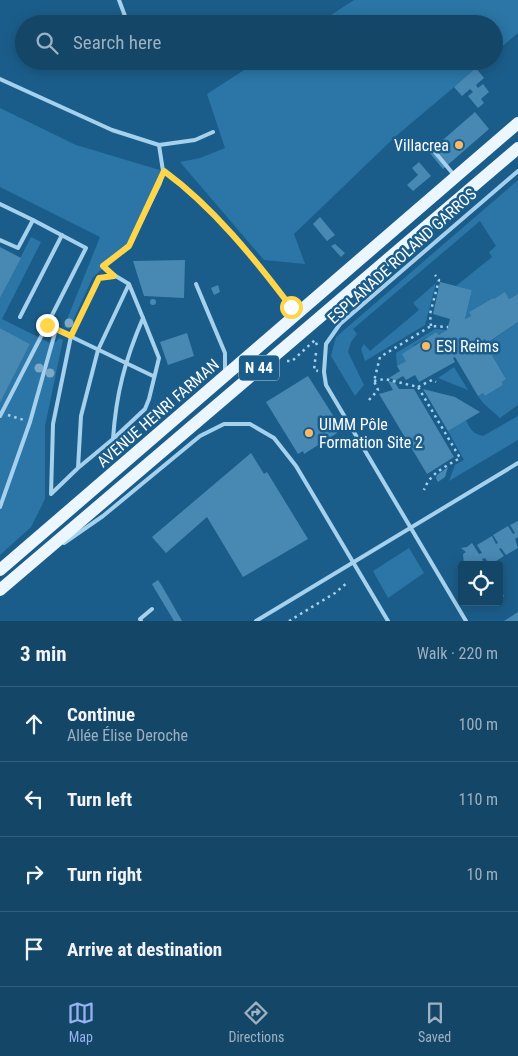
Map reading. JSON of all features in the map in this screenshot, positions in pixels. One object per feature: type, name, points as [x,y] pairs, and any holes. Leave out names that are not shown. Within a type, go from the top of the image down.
[{"type":"main road","name":"AVENUE HENRI FARMAN","points":[[0,570],[518,123]]},
{"type":"main road","name":"AVENUE HENRI FARMAN","points":[[0,590],[518,148]]},
{"type":"lane","points":[[119,0],[125,15]]},
{"type":"lane","points":[[0,79],[112,130],[159,145],[195,140],[213,132]]},
{"type":"lane","points":[[114,276],[99,278],[71,336],[53,424],[51,494],[145,409],[159,358],[129,284],[114,276],[103,266],[129,246],[164,171],[159,145]]},
{"type":"lane","points":[[430,146],[456,177]]},
{"type":"lane","name":"ESPLANADE ROLAND GARROS","points":[[466,621],[326,385],[324,372],[326,344],[340,324],[518,171]]},
{"type":"lane","points":[[0,204],[86,248],[0,416]]},
{"type":"lane","points":[[0,240],[18,248],[33,220]]},
{"type":"lane","points":[[20,317],[62,235]]},
{"type":"lane","points":[[78,468],[81,416],[98,350],[129,284]]},
{"type":"lane","points":[[196,284],[225,353],[226,376]]},
{"type":"lane","points":[[113,439],[115,403],[125,362],[142,318]]},
{"type":"lane","points":[[47,325],[153,376]]},
{"type":"lane","points":[[0,508],[30,422],[56,329]]},
{"type":"lane","points":[[15,577],[103,516],[200,436],[224,424],[250,424],[264,430],[274,438],[296,466],[388,621]]},
{"type":"lane","points":[[256,621],[518,463]]},
{"type":"lane","points":[[141,621],[140,619],[152,609]]},
{"type":"path","points":[[164,171],[188,189],[266,274],[291,307]]},
{"type":"path","points":[[431,326],[430,314],[439,280],[435,275]]},
{"type":"path","points":[[369,400],[378,390],[374,381],[380,356],[431,326],[448,327]]},
{"type":"path","points":[[284,358],[292,361],[315,340],[318,343],[314,370],[324,372]]},
{"type":"path","points":[[374,381],[385,379],[418,387],[432,380],[436,382]]},
{"type":"path","points":[[418,387],[460,458],[435,473],[428,480],[424,490]]},
{"type":"path","points":[[289,621],[335,593],[348,582]]},
{"type":"shaded area","points":[[354,0],[518,0],[518,33],[503,46],[503,15],[331,15]]},
{"type":"shaded area","points":[[244,70],[474,70],[396,136],[294,234],[305,264],[264,260],[180,162],[200,158],[225,148],[207,94]]},
{"type":"shaded area","points":[[0,108],[76,145],[163,171],[129,246],[93,277],[69,329],[64,327],[100,237],[0,187]]},
{"type":"shaded area","points":[[518,180],[518,294],[509,299],[505,293],[493,298],[469,312],[471,316],[465,319],[472,290],[456,286],[492,257],[489,252],[496,246],[480,221],[353,329],[357,334],[351,342],[348,352],[364,385],[355,396],[331,356],[336,337]]},
{"type":"shaded area","points":[[31,237],[41,242],[2,319],[50,343],[56,342],[59,338],[63,340],[45,426],[45,499],[31,527],[0,555],[0,403],[30,344],[0,328],[0,298]]},
{"type":"shaded area","points":[[436,283],[425,325],[365,361],[361,349],[364,344],[370,351],[419,310],[413,303]]},
{"type":"shaded area","points":[[518,322],[518,405],[500,418],[478,396],[483,393],[485,396],[503,385],[502,382],[506,379],[483,340],[485,339],[488,343]]},
{"type":"shaded area","points":[[435,329],[447,330],[439,335],[436,332],[414,345],[406,361],[397,366],[396,353]]},
{"type":"shaded area","points":[[454,367],[468,390],[438,378]]},
{"type":"shaded area","points":[[518,416],[518,440],[449,481],[455,465],[464,460],[448,431],[466,420],[472,431],[483,436]]},
{"type":"shaded area","points":[[409,548],[424,573],[388,598],[373,571]]},
{"type":"building","points":[[474,70],[478,70],[484,78],[476,85],[478,88],[483,84],[489,92],[481,99],[484,103],[478,108],[468,96],[473,92],[470,89],[462,96],[454,87]]},
{"type":"building","points":[[475,112],[489,129],[443,169],[429,152]]},
{"type":"building","points":[[419,162],[431,176],[413,191],[407,185],[418,175],[412,168]]},
{"type":"building","points":[[320,217],[335,235],[327,241],[313,224]]},
{"type":"building","points":[[335,244],[345,253],[341,257],[331,246]]},
{"type":"building","points":[[0,247],[21,258],[0,298]]},
{"type":"building","points":[[185,260],[184,298],[144,296],[133,261]]},
{"type":"building","points":[[440,282],[472,290],[465,319],[471,316],[469,312],[505,292],[509,299],[518,294],[518,322],[487,343],[485,339],[483,340],[506,379],[502,382],[503,385],[485,396],[483,393],[478,396],[455,357],[453,358],[455,362],[419,382],[415,375],[406,380],[403,376],[396,380],[395,383],[399,389],[414,389],[454,457],[427,474],[379,394],[393,390],[388,381],[392,382],[393,379],[389,378],[400,371],[397,366],[406,361],[402,354],[436,332],[439,335],[447,330],[450,319],[433,314]]},
{"type":"building","points":[[218,285],[220,292],[214,295],[211,288]]},
{"type":"building","points":[[153,299],[156,302],[153,305],[150,302]]},
{"type":"building","points":[[0,328],[30,344],[0,403]]},
{"type":"building","points":[[187,333],[194,356],[168,365],[160,342]]},
{"type":"building","points":[[308,376],[341,428],[336,431],[337,433],[304,454],[303,451],[298,454],[266,402]]},
{"type":"building","points":[[423,389],[455,397],[480,412],[448,431]]},
{"type":"building","points":[[251,453],[264,474],[267,472],[308,539],[243,577],[207,517],[166,553],[152,537]]},
{"type":"building","points":[[448,467],[445,477],[438,482],[437,475]]},
{"type":"building","points":[[518,521],[518,537],[515,539],[518,548],[506,555],[501,548],[499,549],[504,556],[496,561],[487,561],[485,558],[482,559],[483,561],[464,561],[463,554],[466,552],[461,548],[467,547],[472,543],[479,554],[482,553],[477,545],[492,536],[496,544],[498,543],[493,535],[508,526],[513,534],[515,533],[510,525]]},
{"type":"building","points":[[158,580],[182,621],[174,621],[156,591],[152,584]]},
{"type":"building","points":[[518,612],[518,621],[504,621]]},
{"type":"place","name":"Villacrea","points":[[459,145]]},
{"type":"place","name":"ESI Reims","points":[[426,346]]},
{"type":"place","name":"UIMM Pôle Formation Site 2","points":[[309,433]]},
{"type":"route","points":[[47,325],[71,336],[99,278],[114,276],[103,266],[129,246],[164,171],[188,189],[266,274],[291,307]]}]
